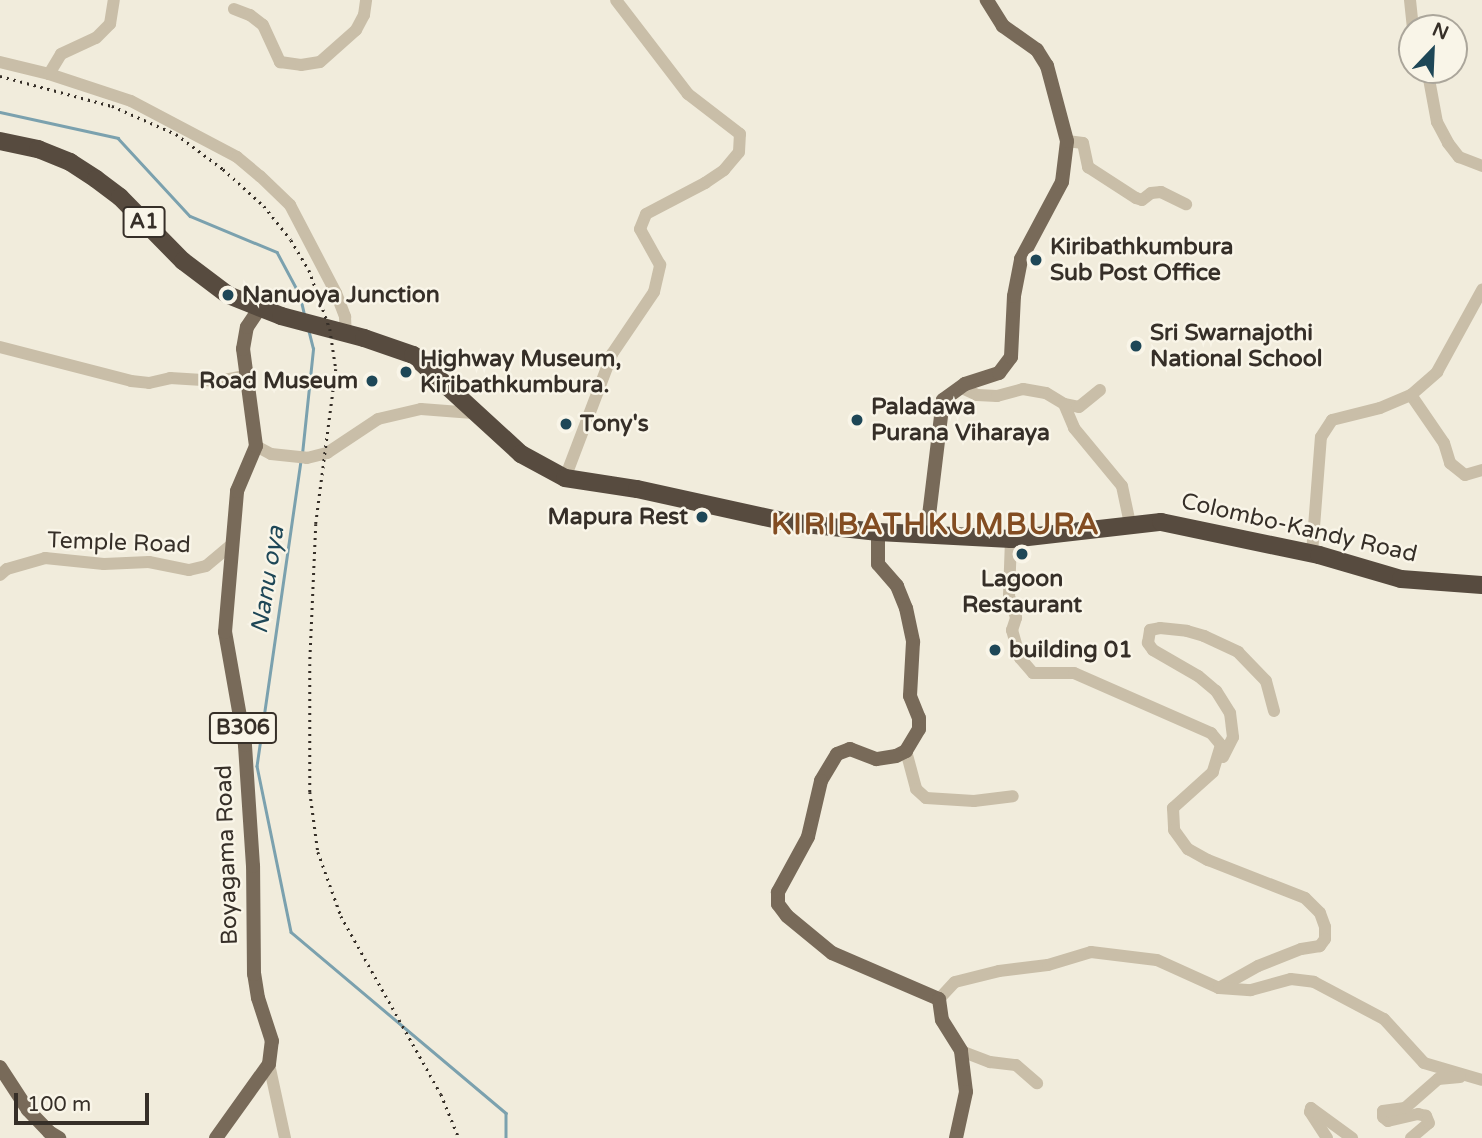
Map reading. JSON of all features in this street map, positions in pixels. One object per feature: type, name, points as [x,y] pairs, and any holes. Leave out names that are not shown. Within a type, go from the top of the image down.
[{"type":"highway","name":"Colombo-Kandy Road","points":[[0,141],[59,158],[96,179],[120,197],[183,261],[228,295],[281,317],[413,355],[473,413],[521,454],[565,478],[637,489],[787,522],[878,532],[928,532],[1011,539],[1161,522],[1312,553],[1401,579],[1482,585]]},
{"type":"main road","points":[[928,532],[943,400],[967,384],[999,373],[1011,357],[1014,296],[1021,259],[1062,182],[1067,142],[1047,66],[1037,50],[1003,26],[987,0]]},
{"type":"main road","points":[[256,446],[244,376],[245,334],[259,309]]},
{"type":"main road","name":"Boyagama Road","points":[[256,446],[237,491],[225,632],[246,745],[253,866],[254,974],[258,998],[272,1041],[269,1065]]},
{"type":"main road","points":[[878,532],[878,564],[897,586],[912,642],[910,696],[919,718],[919,729],[906,751],[876,759],[850,749],[837,754],[821,781],[808,836],[778,892],[778,904],[787,916],[832,953],[939,999],[942,1020],[961,1051],[966,1092],[956,1138]]},
{"type":"main road","points":[[216,1138],[269,1065]]},
{"type":"main road","points":[[0,1067],[28,1110],[48,1132],[59,1138]]},
{"type":"street","points":[[49,74],[61,54],[96,38],[110,23],[114,0]]},
{"type":"street","points":[[234,9],[250,15],[263,25],[280,62],[302,65],[320,62],[356,30],[364,15],[366,0]]},
{"type":"street","points":[[565,478],[612,354],[654,292],[660,265],[640,229],[646,214],[705,183],[724,170],[739,152],[740,134],[688,94],[617,0]]},
{"type":"street","points":[[0,62],[49,74],[131,101],[237,157],[290,205],[336,293],[345,317],[346,334]]},
{"type":"street","points":[[1430,84],[1437,122],[1448,144],[1460,157],[1482,166]]},
{"type":"street","points":[[1067,142],[1083,143],[1088,167],[1136,198],[1142,200],[1151,193],[1161,192],[1186,205]]},
{"type":"street","points":[[1312,553],[1321,437],[1332,420],[1380,408],[1411,395],[1437,372],[1482,290]]},
{"type":"street","points":[[0,347],[131,381],[149,383],[170,378],[219,381],[244,376]]},
{"type":"street","points":[[967,384],[977,395],[997,396],[1023,389],[1046,393],[1067,408],[1074,428],[1122,486],[1130,524]]},
{"type":"street","points":[[1067,408],[1079,407],[1100,390]]},
{"type":"street","points":[[1411,395],[1444,443],[1450,463],[1465,475],[1482,470]]},
{"type":"street","points":[[256,446],[271,454],[307,458],[327,453],[378,419],[421,409],[473,413]]},
{"type":"street","points":[[1011,539],[1010,596],[1016,618],[1012,630],[1020,658],[1033,673],[1074,673],[1212,733],[1221,745],[1213,772]]},
{"type":"street","name":"Temple Road","points":[[0,575],[7,569],[44,558],[104,564],[149,562],[189,570],[206,566],[231,545]]},
{"type":"street","points":[[1219,988],[1258,966],[1301,949],[1320,946],[1325,940],[1325,927],[1320,913],[1305,898],[1208,860],[1188,849],[1174,830],[1173,808],[1213,772],[1233,737],[1230,713],[1216,691],[1198,676],[1153,650],[1148,643],[1150,630],[1160,628],[1187,631],[1205,636],[1238,653],[1266,681],[1274,711]]},
{"type":"street","points":[[906,751],[916,789],[926,798],[974,801],[1013,796]]},
{"type":"street","points":[[939,999],[955,982],[999,971],[1048,965],[1091,952],[1157,960],[1219,988],[1251,990],[1291,979],[1314,982],[1384,1019],[1424,1063],[1476,1078]]},
{"type":"street","points":[[961,1051],[990,1062],[1016,1065],[1037,1083]]},
{"type":"street","points":[[269,1065],[285,1138]]},
{"type":"street","points":[[1411,1138],[1429,1123],[1426,1116],[1418,1114],[1388,1121],[1383,1116],[1383,1111],[1405,1108],[1438,1079],[1476,1078]]},
{"type":"street","points":[[1327,1138],[1310,1112],[1311,1108],[1352,1138]]},
{"type":"waterway","name":"Nanu oya","points":[[0,112],[118,138],[190,216],[277,252],[300,295],[305,316]]},
{"type":"waterway","name":"Nanu oya","points":[[302,454],[313,349],[308,329]]},
{"type":"waterway","name":"Nanu oya","points":[[301,461],[257,766],[291,932],[506,1113],[506,1138]]},
{"type":"railway","points":[[0,76],[112,106],[176,134],[223,169],[264,206],[291,240],[309,270],[330,329],[336,369],[316,524],[310,664],[310,792],[318,852],[341,916],[441,1094],[459,1138]]},
{"type":"place","name":"Kiribathkumbura Sub Post Office","points":[[1036,260]]},
{"type":"place","name":"Nanuoya Junction","points":[[228,295]]},
{"type":"place","name":"Sri Swarnajothi National School","points":[[1136,346]]},
{"type":"place","name":"Highway Museum, Kiribathkumbura.","points":[[406,372]]},
{"type":"place","name":"Road Museum","points":[[372,381]]},
{"type":"place","name":"Paladawa Purana Viharaya","points":[[857,420]]},
{"type":"place","name":"Tony's","points":[[566,424]]},
{"type":"place","name":"Mapura Rest","points":[[702,517]]},
{"type":"place","name":"Lagoon Restaurant","points":[[1022,554]]},
{"type":"place","name":"building 01","points":[[995,650]]},
{"type":"district","name":"KIRIBATHKUMBURA","points":[[936,525]]}]
